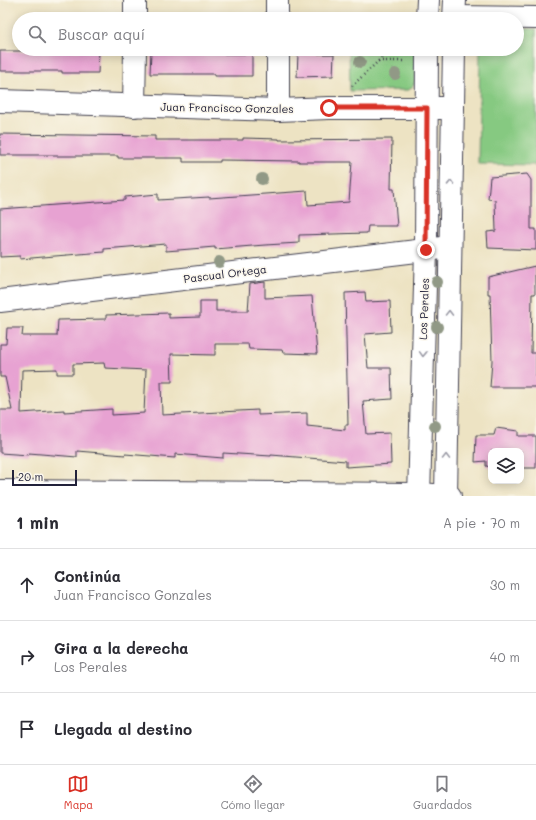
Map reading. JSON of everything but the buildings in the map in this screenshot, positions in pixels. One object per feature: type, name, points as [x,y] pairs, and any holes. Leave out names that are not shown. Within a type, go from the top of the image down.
[{"type":"street","points":[[135,0],[135,12]]},
{"type":"street","points":[[277,0],[277,12]]},
{"type":"street","points":[[428,0],[428,12]]},
{"type":"street","points":[[524,17],[536,18]]},
{"type":"street","points":[[134,106],[135,56]]},
{"type":"street","points":[[278,56],[278,110]]},
{"type":"street","name":"Los Perales","points":[[418,495],[426,250],[427,56]]},
{"type":"street","points":[[446,496],[454,56]]},
{"type":"street","name":"Juan Francisco Gonzales","points":[[0,102],[278,110],[329,108],[453,108]]},
{"type":"street","name":"Pascual Ortega","points":[[0,301],[450,247]]},
{"type":"street","points":[[0,491],[450,496]]},
{"type":"path","points":[[329,108],[383,56]]},
{"type":"path","points":[[377,61],[419,56]]},
{"type":"green space","points":[[524,28],[536,29],[536,165],[478,164],[480,56],[524,56]]},
{"type":"green space","points":[[349,56],[416,56],[416,77],[414,85],[409,90],[350,91]]},
{"type":"route","points":[[329,108],[427,108],[426,250]]}]
